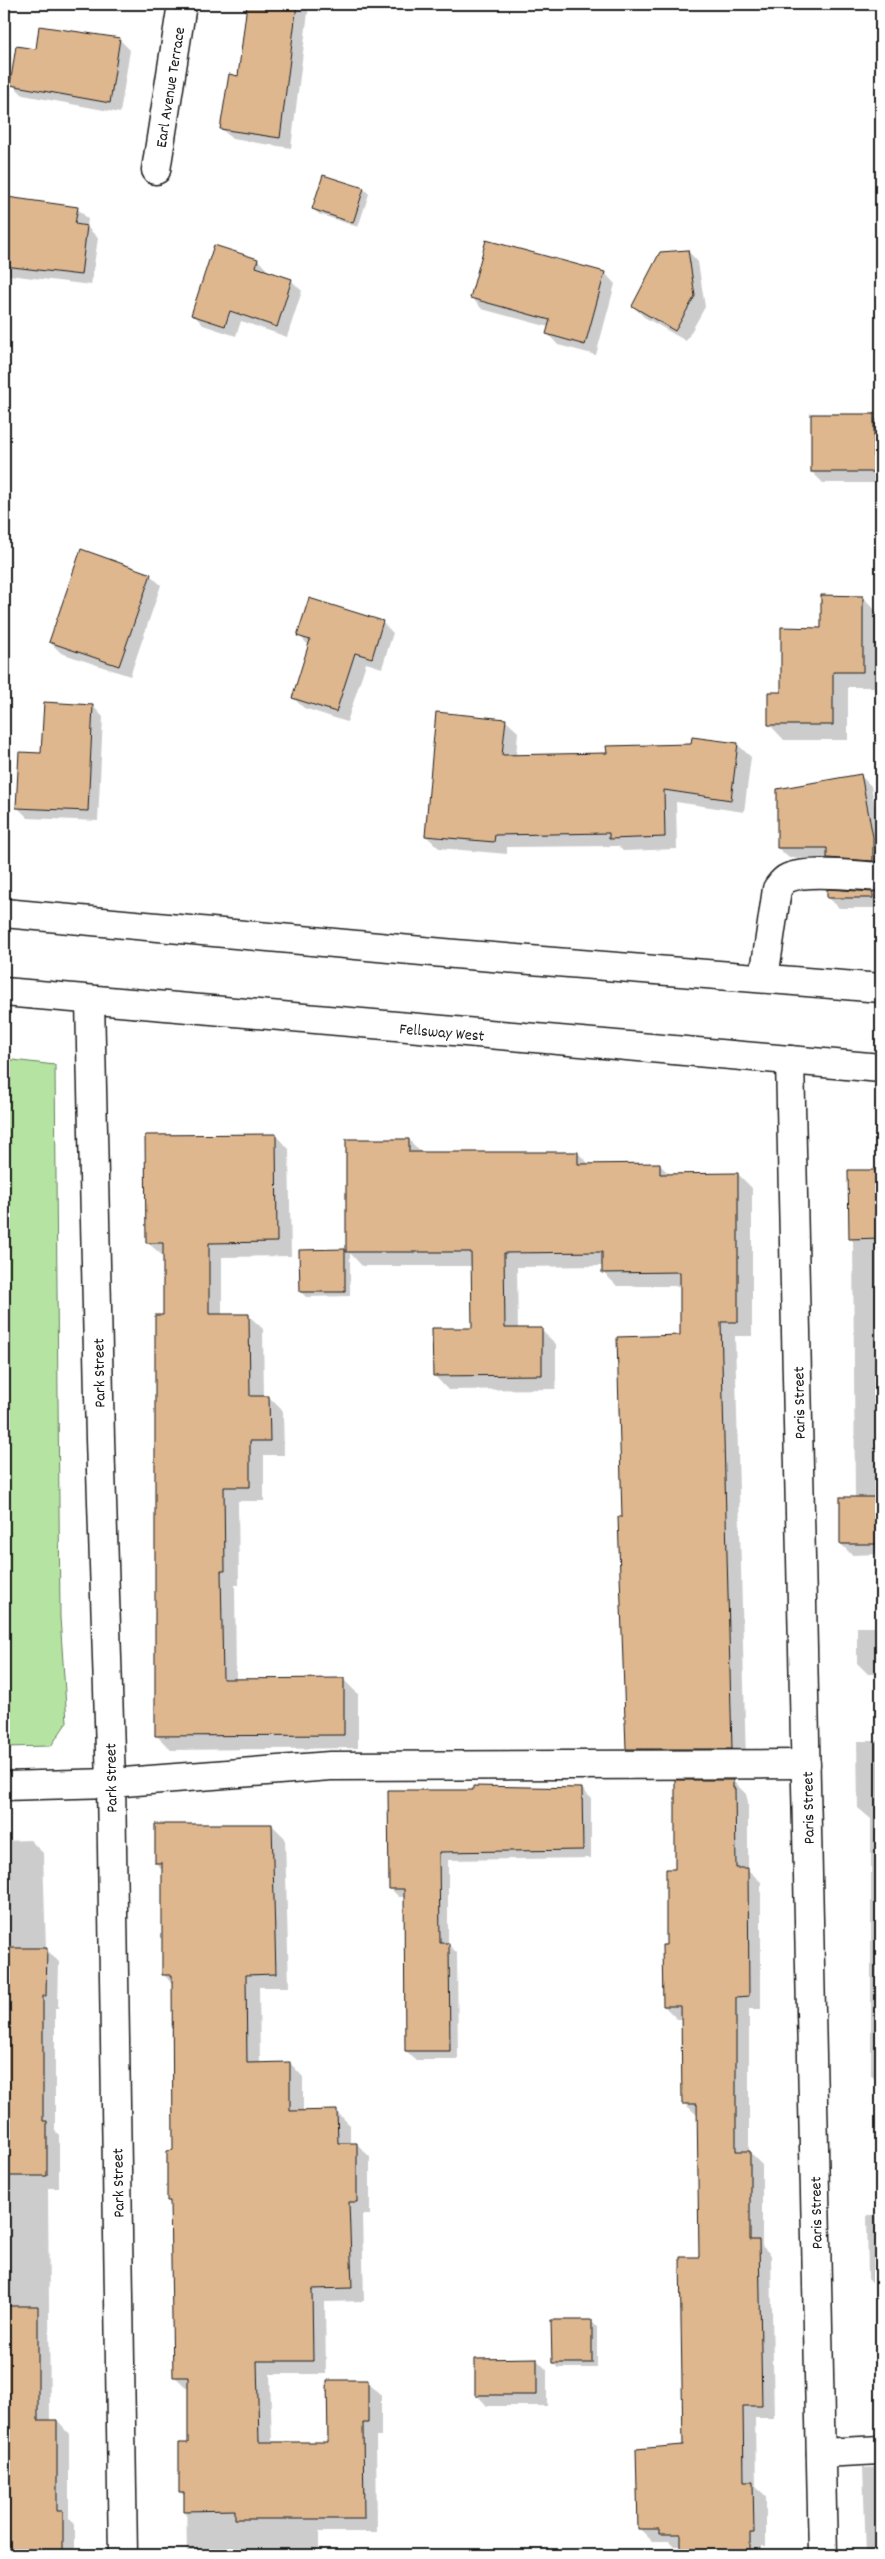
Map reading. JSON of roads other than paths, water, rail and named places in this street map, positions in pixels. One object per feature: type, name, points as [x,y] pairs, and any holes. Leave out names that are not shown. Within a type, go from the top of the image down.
[{"type":"street","name":"Earl Avenue Terrace","points":[[156,170],[182,4]]},
{"type":"street","points":[[764,978],[777,889],[782,883],[788,878],[826,874],[881,877]]},
{"type":"street","points":[[4,913],[435,952],[881,988]]},
{"type":"street","name":"Fellsway West","points":[[4,992],[90,1001],[881,1068]]},
{"type":"street","name":"Park Street","points":[[90,1001],[110,1783],[123,2555]]},
{"type":"street","name":"Paris Street","points":[[790,1060],[823,2555]]},
{"type":"street","points":[[4,1786],[110,1783],[330,1766],[806,1764]]},
{"type":"street","points":[[821,2453],[881,2450]]}]
